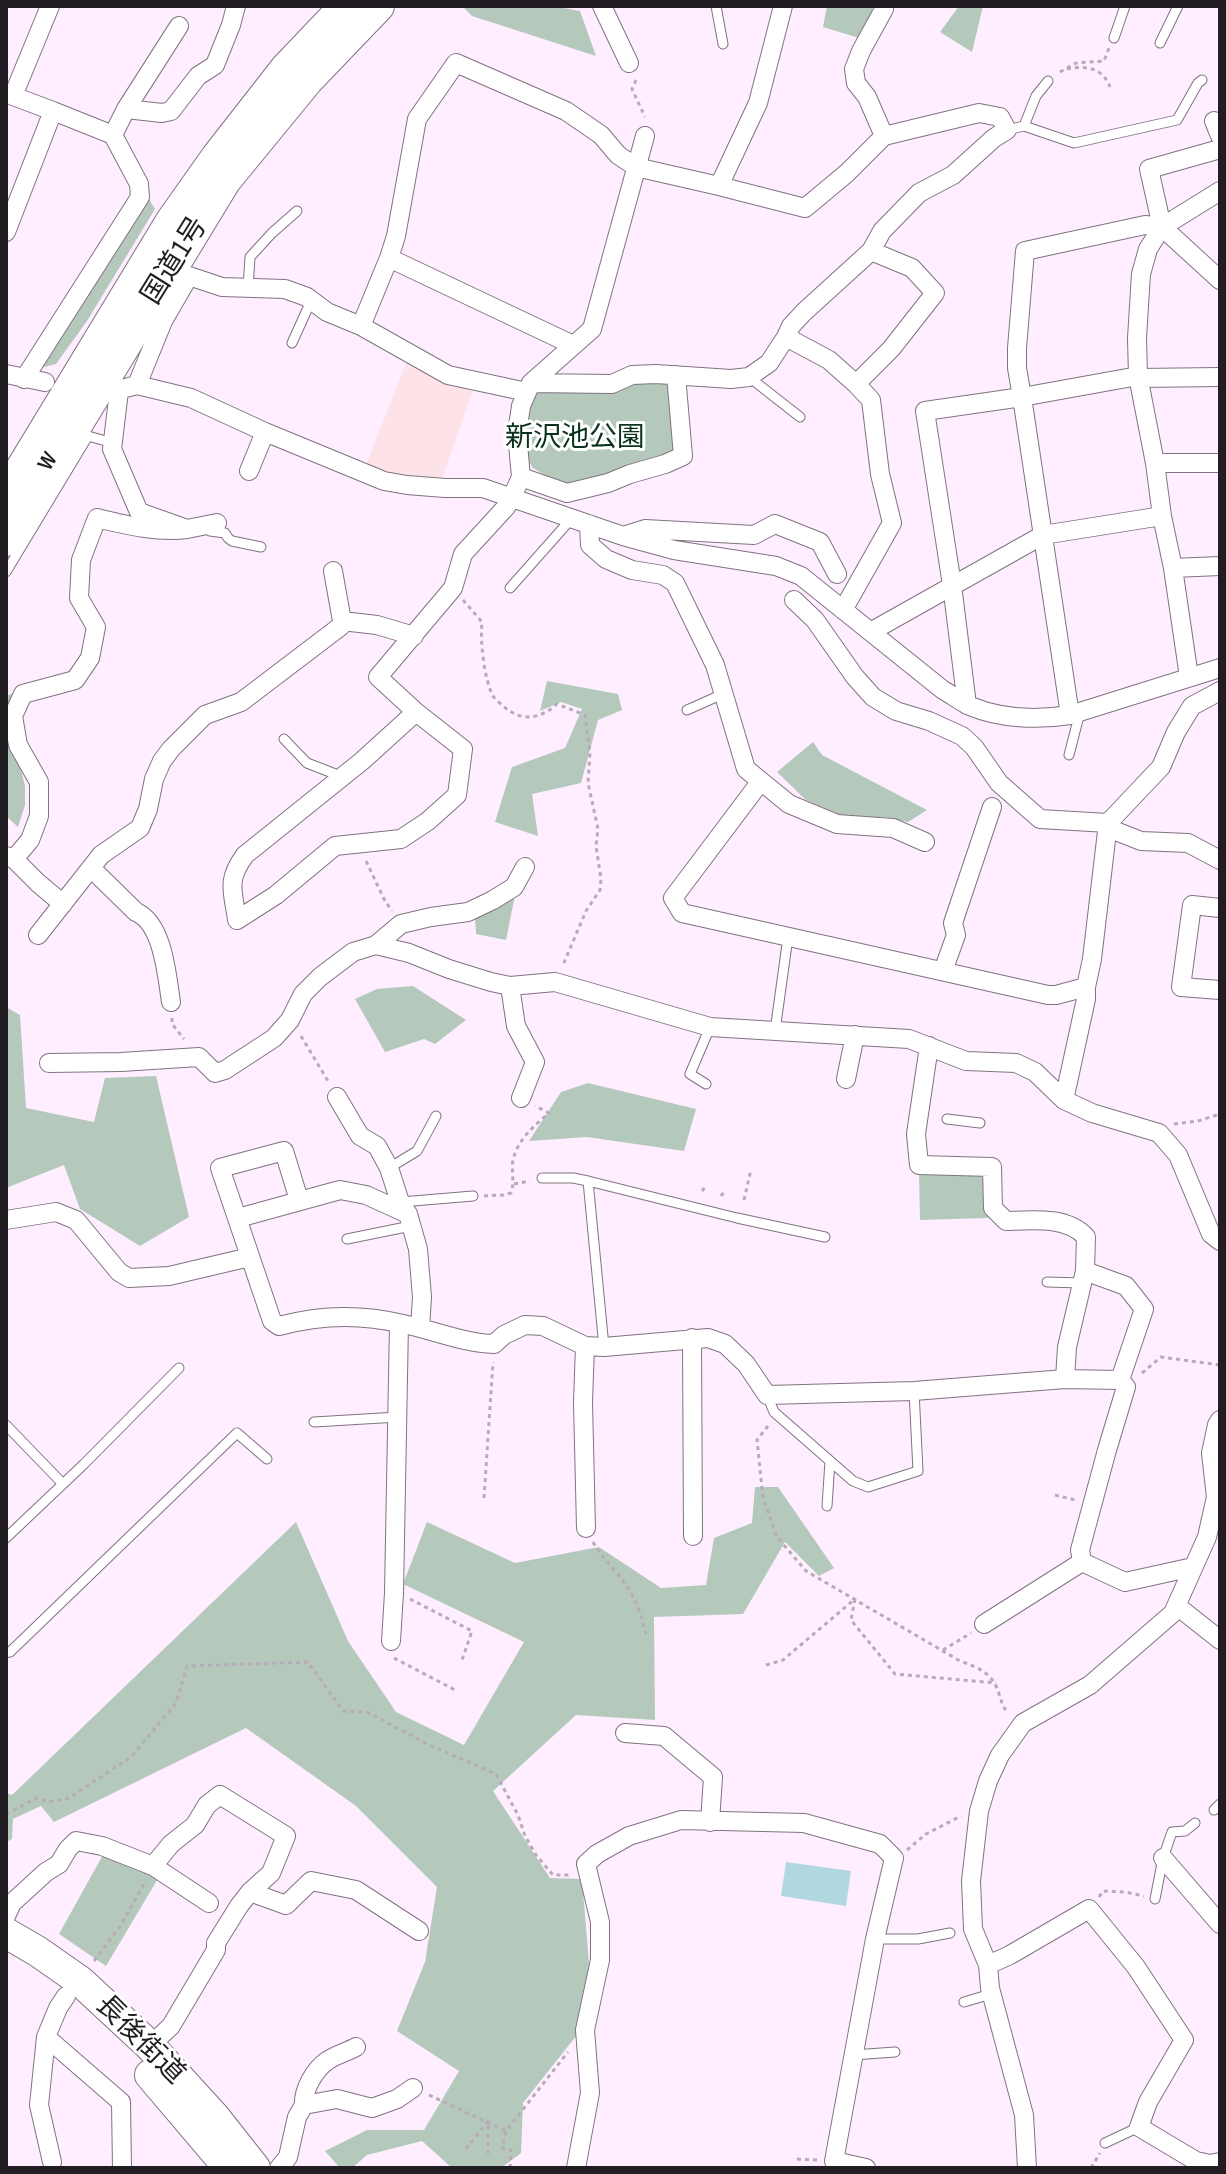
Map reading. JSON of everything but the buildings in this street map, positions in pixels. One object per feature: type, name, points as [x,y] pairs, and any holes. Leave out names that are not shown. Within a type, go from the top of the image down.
[{"type":"highway","name":"国道1号","points":[[6,495],[172,221],[286,69],[346,6]]},
{"type":"highway","name":"国道1号","points":[[6,540],[225,180],[307,80],[378,6]]},
{"type":"main road","name":"長後街道","points":[[6,1933],[80,1981],[150,2046],[214,2116],[255,2168]]},
{"type":"main road","name":"長後街道","points":[[6,1955],[66,1996],[108,2033],[149,2075],[229,2168]]},
{"type":"street","points":[[45,382],[15,377],[140,197],[139,184],[113,135],[53,111],[9,100],[50,6]]},
{"type":"street","points":[[126,109],[171,111],[198,76],[215,65],[236,6]]},
{"type":"street","points":[[602,6],[629,63]]},
{"type":"street","points":[[719,186],[758,103],[783,6]]},
{"type":"street","points":[[884,6],[854,69],[856,83],[867,97],[884,136]]},
{"type":"street","points":[[113,135],[179,26]]},
{"type":"street","points":[[361,326],[396,236],[417,119],[456,63],[566,111],[601,135],[618,155],[636,167],[805,208],[847,173],[884,136],[979,113],[1000,117],[1016,128]]},
{"type":"street","points":[[6,232],[53,111]]},
{"type":"street","points":[[187,529],[139,512],[112,449],[122,389],[189,276],[222,287],[285,289],[361,326],[448,375],[529,388],[612,384],[632,375],[749,377],[769,363],[791,326],[871,251],[882,231],[919,193],[953,175],[994,138],[1016,128]]},
{"type":"street","points":[[416,712],[343,777],[245,855],[234,870],[232,883],[237,920],[276,895],[335,846],[401,839],[428,821],[457,795],[463,749],[378,677],[453,588],[463,554],[512,497],[521,477],[517,433],[521,406],[529,388],[592,329],[645,136]]},
{"type":"street","points":[[1220,149],[1149,169],[1162,227],[1220,280]]},
{"type":"street","points":[[1189,677],[1173,568],[1138,377],[1141,274],[1148,249],[1162,227],[1220,191]]},
{"type":"street","points":[[1075,714],[1017,368],[1025,251],[1145,225],[1162,227]]},
{"type":"street","points":[[856,384],[891,349],[935,293],[912,268],[871,251]]},
{"type":"street","points":[[389,258],[573,345]]},
{"type":"street","points":[[786,337],[829,360],[871,400],[880,474],[892,523],[843,610]]},
{"type":"street","points":[[521,477],[567,493],[608,483],[683,456],[676,375]]},
{"type":"street","points":[[967,705],[925,411],[1138,377],[1220,377]]},
{"type":"street","points":[[122,389],[191,398],[384,481],[445,488],[483,488],[623,536],[674,550],[776,566],[801,576],[943,690],[967,705],[986,712],[1050,718],[1075,714],[1220,668]]},
{"type":"street","points":[[249,471],[265,432]]},
{"type":"street","points":[[1155,463],[1220,463]]},
{"type":"street","points":[[872,631],[1043,535],[1162,516]]},
{"type":"street","points":[[63,904],[10,857],[30,840],[39,816],[39,782],[18,745],[13,716],[23,694],[75,680],[90,658],[96,627],[79,598],[81,560],[97,518],[172,531],[217,523]]},
{"type":"street","points":[[580,521],[590,545],[606,559],[632,570],[663,575],[675,583],[715,665],[746,769],[789,804],[837,824],[893,828],[925,842]]},
{"type":"street","points":[[623,536],[645,529],[754,535],[775,524],[820,542],[837,574]]},
{"type":"street","points":[[1173,568],[1220,566]]},
{"type":"street","points":[[38,935],[101,855],[140,828],[148,809],[154,779],[171,749],[205,715],[241,702],[341,626],[333,571]]},
{"type":"street","points":[[794,600],[815,620],[873,697],[896,711],[962,736],[974,747],[999,783],[1040,819],[1108,826],[1141,841],[1188,843],[1220,860]]},
{"type":"street","points":[[342,621],[377,625],[414,636]]},
{"type":"street","points":[[1064,1100],[1086,999],[1108,826],[1161,767],[1176,732],[1192,706],[1220,691]]},
{"type":"street","points":[[761,781],[673,898],[682,913],[1048,995],[1086,987]]},
{"type":"street","points":[[943,971],[956,935],[953,923],[992,807]]},
{"type":"street","points":[[49,1063],[199,1057],[215,1073],[225,1070],[274,1038],[290,1020],[303,994],[353,952],[376,945],[401,924],[468,912],[514,887],[525,867]]},
{"type":"street","points":[[91,868],[136,912],[142,914],[162,944],[171,1002]]},
{"type":"street","points":[[1220,908],[1192,905],[1181,987],[1220,990]]},
{"type":"street","points":[[376,945],[409,953],[491,982],[510,986],[555,982],[710,1027],[909,1039],[966,1061],[1016,1063],[1035,1072],[1064,1100],[1092,1113],[1159,1133],[1178,1155],[1211,1234],[1220,1241]]},
{"type":"street","points":[[510,986],[516,1026],[535,1062],[521,1098]]},
{"type":"street","points":[[846,1079],[855,1035]]},
{"type":"street","points":[[929,1046],[916,1134],[919,1165],[992,1167],[993,1208],[1006,1221],[1050,1220],[1080,1230],[1086,1237],[1084,1277],[1067,1347],[1065,1379]]},
{"type":"street","points":[[337,1097],[360,1136],[377,1146],[389,1168],[406,1214],[418,1249],[422,1297],[420,1328]]},
{"type":"street","points":[[299,1200],[284,1151],[220,1168],[272,1321],[279,1326],[302,1320],[361,1317],[494,1344],[504,1335],[525,1325],[543,1326],[594,1347],[708,1338],[725,1344],[746,1364],[767,1395],[914,1391],[1065,1379],[1123,1383]]},
{"type":"street","points":[[238,1218],[340,1190],[366,1195],[406,1214]]},
{"type":"street","points":[[6,1220],[56,1212],[76,1220],[119,1272],[129,1278],[169,1276],[250,1257]]},
{"type":"street","points":[[1082,1562],[1080,1550],[1144,1309],[1126,1286],[1084,1277]]},
{"type":"street","points":[[391,1641],[399,1323]]},
{"type":"street","points":[[692,1338],[693,1536]]},
{"type":"street","points":[[586,1528],[583,1402],[594,1347]]},
{"type":"street","points":[[1027,2168],[1024,2115],[991,1994],[988,1965],[973,1929],[971,1881],[979,1811],[1000,1755],[1023,1723],[1090,1685],[1173,1613],[1207,1537],[1217,1484],[1211,1453],[1220,1420]]},
{"type":"street","points":[[1082,1562],[1125,1582],[1193,1567]]},
{"type":"street","points":[[984,1624],[1082,1562]]},
{"type":"street","points":[[1177,1606],[1220,1640]]},
{"type":"street","points":[[625,1733],[664,1736],[713,1777],[710,1822]]},
{"type":"street","points":[[150,2046],[171,2026],[216,1950],[216,1943],[250,1892],[271,1873],[286,1836],[220,1795],[207,1805],[195,1825],[171,1844],[153,1866]]},
{"type":"street","points":[[576,2168],[590,2093],[585,2030],[600,1960],[600,1922],[586,1864],[629,1836],[681,1820],[804,1823],[880,1844],[894,1858],[875,1939],[834,2161],[866,2168]]},
{"type":"street","points":[[6,1916],[12,1903],[59,1864],[76,1841],[102,1846],[153,1866],[209,1903]]},
{"type":"street","points":[[1163,1858],[1220,1924]]},
{"type":"street","points":[[250,1892],[286,1905],[311,1881],[356,1890],[419,1931]]},
{"type":"street","points":[[988,1965],[1089,1909],[1136,1967],[1184,2040],[1148,2102],[1139,2127],[1196,2161],[1210,2164],[1220,2162]]},
{"type":"street","points":[[52,2162],[39,2105],[46,2037],[66,1996]]},
{"type":"street","points":[[46,2037],[121,2102],[122,2168]]},
{"type":"street","points":[[279,2168],[288,2157],[307,2088],[325,2062],[356,2047]]},
{"type":"street","points":[[304,2105],[337,2099],[372,2108],[397,2099],[413,2088]]},
{"type":"lane","points":[[716,6],[723,44]]},
{"type":"lane","points":[[1114,38],[1125,6]]},
{"type":"lane","points":[[1160,43],[1178,6]]},
{"type":"lane","points":[[1048,81],[1016,128],[1074,143],[1177,120],[1202,80]]},
{"type":"lane","points":[[248,289],[250,257],[297,211]]},
{"type":"lane","points":[[292,343],[311,301]]},
{"type":"lane","points":[[749,377],[800,417]]},
{"type":"lane","name":"w","points":[[6,572],[88,436],[113,443]]},
{"type":"lane","points":[[510,588],[580,521]]},
{"type":"lane","points":[[187,529],[225,533],[232,541],[261,547]]},
{"type":"lane","points":[[687,710],[723,694]]},
{"type":"lane","points":[[1069,755],[1075,714]]},
{"type":"lane","points":[[284,739],[307,763],[343,777]]},
{"type":"lane","points":[[775,1031],[788,937]]},
{"type":"lane","points":[[706,1084],[690,1074],[710,1027]]},
{"type":"lane","points":[[389,1168],[417,1151],[436,1116]]},
{"type":"lane","points":[[947,1119],[980,1123]]},
{"type":"lane","points":[[542,1178],[588,1181],[825,1237]]},
{"type":"lane","points":[[588,1181],[594,1347]]},
{"type":"lane","points":[[347,1239],[406,1214],[473,1196]]},
{"type":"lane","points":[[1047,1282],[1084,1277]]},
{"type":"lane","points":[[6,1538],[179,1368]]},
{"type":"lane","points":[[767,1395],[774,1412],[853,1481],[868,1487],[918,1471],[914,1391]]},
{"type":"lane","points":[[314,1422],[398,1417]]},
{"type":"lane","points":[[6,1425],[63,1484]]},
{"type":"lane","points":[[6,1653],[237,1433],[267,1459]]},
{"type":"lane","points":[[827,1506],[830,1461]]},
{"type":"lane","points":[[1155,1899],[1172,1832],[1185,1831],[1195,1823]]},
{"type":"lane","points":[[875,1939],[918,1939],[950,1933]]},
{"type":"lane","points":[[964,2002],[991,1994]]},
{"type":"lane","points":[[853,2055],[895,2052]]},
{"type":"lane","points":[[1105,2143],[1139,2127]]},
{"type":"path","points":[[1048,81],[1076,63],[1104,61],[1114,38]]},
{"type":"path","points":[[629,63],[637,79],[632,89],[638,101]]},
{"type":"path","points":[[1065,69],[1078,67],[1099,71],[1110,87]]},
{"type":"path","points":[[453,588],[482,622],[483,657],[493,697],[512,715],[531,717],[547,712],[557,704],[585,715],[590,753],[588,783],[598,829],[596,846],[600,890],[586,911],[555,982]]},
{"type":"path","points":[[357,843],[384,899],[401,924]]},
{"type":"path","points":[[171,1002],[172,1024],[199,1057]]},
{"type":"path","points":[[290,1020],[337,1097]]},
{"type":"path","points":[[473,1196],[511,1193],[514,1184],[512,1162],[517,1148],[527,1132],[549,1113],[521,1098]]},
{"type":"path","points":[[1159,1133],[1163,1125],[1198,1121],[1220,1114]]},
{"type":"path","points":[[744,1200],[752,1173]]},
{"type":"path","points":[[1123,1383],[1161,1357],[1220,1365]]},
{"type":"path","points":[[484,1498],[493,1362]]},
{"type":"path","points":[[767,1395],[769,1425],[757,1440],[763,1498],[777,1537],[806,1571],[960,1661],[983,1669],[996,1683],[1004,1708],[1023,1723]]},
{"type":"path","points":[[1055,1495],[1075,1500]]},
{"type":"path","points":[[586,1528],[600,1553],[626,1584],[642,1614],[647,1638]]},
{"type":"path","points":[[394,1593],[472,1631],[461,1663]]},
{"type":"path","points":[[766,1665],[783,1660],[855,1599]]},
{"type":"path","points":[[855,1599],[851,1620],[895,1674],[996,1683]]},
{"type":"path","points":[[942,1651],[984,1624]]},
{"type":"path","points":[[6,1814],[37,1798],[48,1802],[69,1798],[131,1757],[176,1703],[187,1666],[308,1662],[343,1711],[367,1712],[429,1745],[496,1774],[518,1815],[525,1836],[553,1875],[588,1875]]},
{"type":"path","points":[[406,1662],[457,1691]]},
{"type":"path","points":[[894,1858],[954,1818]]},
{"type":"path","points":[[90,1967],[121,1925],[153,1866]]},
{"type":"path","points":[[1089,1909],[1103,1891],[1155,1899]]},
{"type":"path","points":[[510,2168],[511,2150],[502,2148],[506,2131],[585,2030]]},
{"type":"path","points":[[413,2088],[506,2131]]},
{"type":"path","points":[[466,2149],[488,2121]]},
{"type":"path","points":[[488,2121],[488,2155]]},
{"type":"shaded area","points":[[407,361],[474,386],[442,479],[407,478],[366,465]]},
{"type":"green space","points":[[462,6],[552,6],[580,11],[596,56],[472,16]]},
{"type":"green space","points":[[827,6],[872,6],[873,15],[859,38],[823,27]]},
{"type":"green space","points":[[959,6],[983,6],[972,52],[940,32]]},
{"type":"green space","points":[[147,196],[155,209],[87,321],[56,364],[36,369]]},
{"type":"green space","name":"新沢池公園","points":[[670,378],[674,450],[656,461],[602,479],[563,486],[533,468],[525,456],[530,400],[539,390]]},
{"type":"green space","points":[[547,681],[618,694],[622,710],[598,720],[581,783],[532,794],[538,836],[495,822],[512,767],[565,748],[582,709],[561,702],[540,711]]},
{"type":"green space","points":[[14,693],[9,721],[25,786],[25,805],[18,827],[6,816],[6,696]]},
{"type":"green space","points":[[813,742],[822,755],[927,810],[908,822],[884,817],[845,817],[806,800],[777,772]]},
{"type":"green space","points":[[515,895],[506,940],[476,934],[475,917]]},
{"type":"green space","points":[[413,986],[466,1020],[435,1044],[424,1039],[385,1052],[355,999],[377,989]]},
{"type":"green space","points":[[6,1007],[20,1015],[26,1108],[94,1122],[105,1078],[156,1076],[189,1217],[140,1246],[80,1209],[64,1165],[6,1188]]},
{"type":"green space","points":[[588,1083],[696,1109],[684,1151],[587,1137],[529,1141],[561,1092]]},
{"type":"green space","points":[[919,1173],[977,1173],[986,1181],[988,1218],[920,1220]]},
{"type":"green space","points":[[755,1487],[778,1487],[834,1568],[819,1576],[785,1542],[743,1614],[654,1617],[655,1720],[576,1715],[493,1791],[550,1878],[582,1879],[589,1963],[581,2030],[523,2103],[521,2153],[501,2168],[452,2168],[422,2141],[367,2155],[352,2168],[340,2168],[325,2151],[367,2130],[424,2130],[459,2071],[397,2031],[425,1962],[437,1887],[356,1806],[246,1728],[54,1822],[41,1806],[13,1819],[12,1839],[6,1842],[6,1793],[12,1795],[296,1522],[348,1641],[396,1712],[464,1745],[524,1642],[403,1584],[427,1522],[515,1563],[599,1547],[661,1588],[706,1585],[714,1538],[752,1523]]},
{"type":"green space","points":[[104,1853],[159,1877],[106,1966],[59,1934]]},
{"type":"water","points":[[786,1862],[851,1871],[846,1906],[781,1896]]}]
